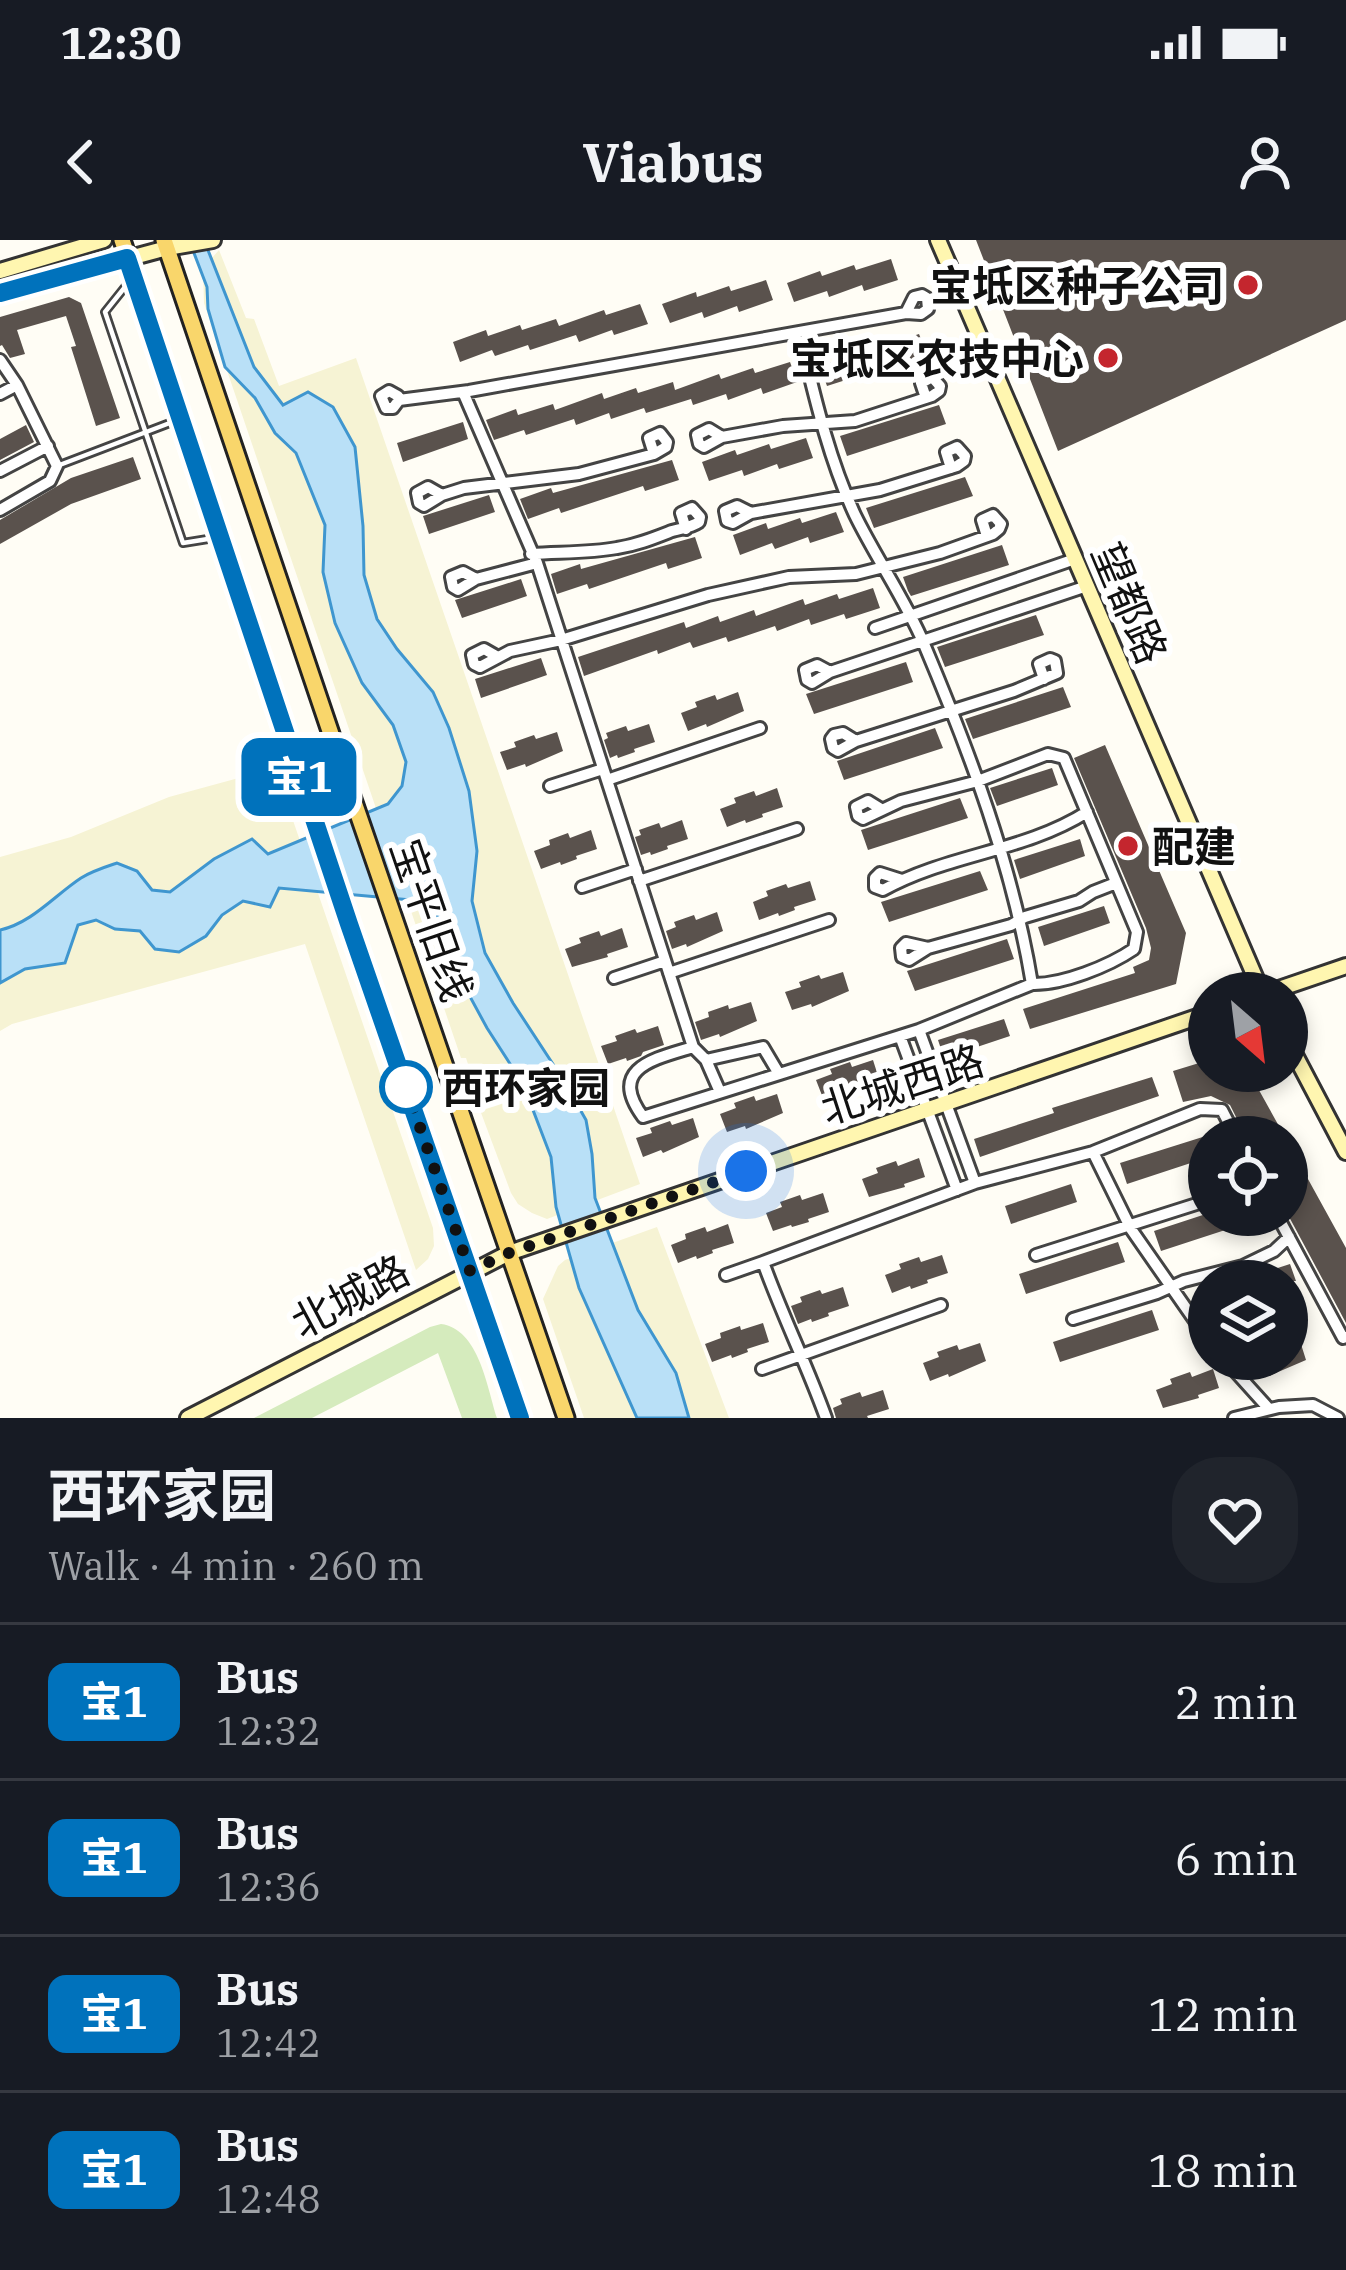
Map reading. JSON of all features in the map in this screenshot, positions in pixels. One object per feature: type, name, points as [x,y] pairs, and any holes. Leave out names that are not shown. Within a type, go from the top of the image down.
[{"type":"main road","name":"宝平旧线","points":[[122,240],[349,924],[520,1418]]},
{"type":"main road","name":"宝平旧线","points":[[166,244],[566,1418]]},
{"type":"street","points":[[0,271],[104,240]]},
{"type":"street","points":[[0,293],[166,244],[212,240]]},
{"type":"street","name":"望都路","points":[[938,240],[1255,972]]},
{"type":"street","points":[[399,400],[906,313]]},
{"type":"street","points":[[799,332],[822,424],[848,497],[923,641],[978,782],[1021,921],[1032,984]]},
{"type":"street","points":[[0,360],[57,466],[50,481],[0,510]]},
{"type":"street","points":[[0,394],[17,386]]},
{"type":"street","points":[[463,392],[534,558],[693,1046],[706,1060],[720,1092]]},
{"type":"street","points":[[722,437],[783,426],[855,421],[926,398]]},
{"type":"street","points":[[0,471],[48,446]]},
{"type":"street","points":[[442,495],[501,482],[579,474],[654,454]]},
{"type":"street","points":[[751,513],[848,497],[952,468]]},
{"type":"street","points":[[476,580],[534,558],[612,549],[686,529]]},
{"type":"street","points":[[497,657],[708,595],[789,577],[856,574],[987,536]]},
{"type":"street","points":[[875,628],[1075,559]]},
{"type":"street","points":[[830,672],[1087,586]]},
{"type":"street","points":[[856,741],[1044,680]]},
{"type":"street","points":[[550,785],[605,774],[760,728]]},
{"type":"street","points":[[693,1046],[633,1072],[628,1084],[643,1117],[920,1030],[1032,984],[1114,962],[1134,949],[1137,932],[1064,758],[1048,754],[978,782],[881,809]]},
{"type":"street","points":[[902,880],[1052,831],[1087,812]]},
{"type":"street","points":[[581,887],[797,830]]},
{"type":"street","points":[[928,948],[1021,921],[1117,883]]},
{"type":"street","points":[[614,978],[829,920]]},
{"type":"street","points":[[1308,979],[1346,966]]},
{"type":"street","name":"北城西路","points":[[614,1215],[1188,1020]]},
{"type":"street","points":[[920,1030],[975,1184]]},
{"type":"street","points":[[900,1036],[957,1190]]},
{"type":"street","points":[[706,1060],[763,1047],[779,1074]]},
{"type":"street","points":[[1308,1080],[1346,1152]]},
{"type":"street","points":[[726,1275],[957,1190],[1093,1152],[1200,1109],[1222,1110],[1225,1116]]},
{"type":"street","points":[[1093,1152],[1129,1225],[1188,1313]]},
{"type":"street","points":[[1036,1256],[1188,1207]]},
{"type":"street","name":"北城路","points":[[188,1418],[470,1271],[614,1215]]},
{"type":"street","points":[[1073,1319],[1243,1265],[1289,1237],[1342,1338],[1346,1337]]},
{"type":"street","points":[[763,1262],[826,1418]]},
{"type":"street","points":[[762,1369],[941,1305]]},
{"type":"street","points":[[1243,1380],[1269,1409]]},
{"type":"street","points":[[1234,1418],[1313,1405],[1338,1418]]},
{"type":"lane","points":[[133,277],[105,312],[184,543],[220,538]]},
{"type":"lane","points":[[57,466],[180,420]]},
{"type":"shaded area","points":[[219,250],[246,318],[254,319],[279,386],[356,358],[640,1184],[547,1219],[518,1204],[511,1193],[204,303],[203,268]]},
{"type":"shaded area","points":[[275,768],[433,1228],[434,1246],[416,1270],[305,944],[0,1031],[0,857],[71,837],[169,797]]},
{"type":"shaded area","points":[[657,1227],[729,1418],[584,1418],[543,1299],[565,1260]]},
{"type":"green space","points":[[430,1327],[454,1328],[473,1348],[497,1418],[462,1418],[438,1353],[312,1418],[254,1418]]},
{"type":"water","points":[[189,240],[204,240],[254,367],[283,405],[308,392],[333,407],[355,447],[364,575],[377,619],[433,692],[469,791],[477,851],[472,901],[485,953],[586,1120],[595,1198],[638,1310],[676,1373],[689,1418],[637,1418],[579,1288],[556,1207],[551,1157],[523,1084],[455,969],[437,915],[422,901],[279,888],[270,907],[243,901],[222,915],[206,936],[179,952],[155,949],[140,931],[115,929],[96,920],[78,925],[65,963],[25,969],[0,983],[0,930],[33,915],[90,873],[117,863],[137,871],[152,890],[170,892],[214,859],[252,839],[268,854],[388,804],[402,786],[406,762],[393,725],[362,683],[335,623],[323,572],[325,525],[296,453],[225,367],[208,309],[207,287]]},
{"type":"building","points":[[976,240],[1346,240],[1346,320],[1058,451]]},
{"type":"building","points":[[891,259],[898,280],[864,291],[862,285],[829,297],[827,291],[794,302],[787,283],[820,271],[822,276]]},
{"type":"building","points":[[766,280],[773,300],[739,312],[737,306],[670,323],[662,304],[696,292],[697,297]]},
{"type":"building","points":[[69,297],[81,303],[120,418],[96,426],[66,316],[17,330],[25,354],[10,358],[0,346],[0,317]]},
{"type":"building","points":[[640,304],[648,324],[614,335],[612,330],[579,342],[576,335],[530,350],[528,345],[495,356],[492,350],[460,362],[453,342],[486,330],[488,336],[556,319],[559,326],[604,310],[606,315]]},
{"type":"building","points":[[919,334],[927,354],[827,386],[820,366]]},
{"type":"building","points":[[790,362],[797,382],[763,394],[761,388],[728,400],[726,394],[693,405],[691,399],[611,419],[609,413],[576,425],[574,419],[494,440],[486,420],[516,409],[518,415],[553,404],[555,410],[602,393],[604,399],[673,382],[675,390],[719,374],[721,379]]},
{"type":"building","points":[[939,405],[946,424],[847,456],[840,436]]},
{"type":"building","points":[[463,422],[468,439],[403,462],[397,443]]},
{"type":"building","points":[[26,425],[34,442],[0,460],[0,439]]},
{"type":"building","points":[[806,438],[813,458],[779,469],[777,464],[744,476],[742,470],[709,481],[702,462],[735,450],[737,455]]},
{"type":"building","points":[[133,457],[141,479],[71,504],[0,544],[0,520],[71,478]]},
{"type":"building","points":[[672,460],[679,480],[645,491],[643,486],[561,513],[559,508],[528,519],[520,499],[551,488],[553,493]]},
{"type":"building","points":[[965,477],[973,496],[874,528],[866,508]]},
{"type":"building","points":[[489,495],[495,512],[429,534],[423,516]]},
{"type":"building","points":[[836,512],[844,532],[810,543],[808,537],[775,549],[772,543],[740,555],[733,535],[766,523],[768,529]]},
{"type":"building","points":[[695,537],[702,558],[668,569],[666,563],[589,589],[587,584],[557,594],[551,574]]},
{"type":"building","points":[[1002,545],[1009,565],[911,596],[908,591],[903,577]]},
{"type":"building","points":[[521,579],[527,596],[462,618],[455,600]]},
{"type":"building","points":[[873,588],[880,608],[846,619],[844,614],[811,625],[809,619],[777,631],[775,626],[693,648],[690,642],[584,676],[578,657],[684,622],[686,628],[754,610],[756,616],[803,599],[805,605]]},
{"type":"building","points":[[1036,615],[1044,635],[945,667],[937,647]]},
{"type":"building","points":[[541,658],[547,675],[481,698],[475,679]]},
{"type":"building","points":[[906,662],[913,682],[814,714],[806,694]]},
{"type":"building","points":[[1063,687],[1071,707],[973,739],[965,719]]},
{"type":"building","points":[[738,692],[744,711],[688,731],[681,713],[697,707],[695,702]]},
{"type":"building","points":[[649,724],[655,742],[610,758],[606,733]]},
{"type":"building","points":[[935,728],[943,748],[844,780],[837,761]]},
{"type":"building","points":[[557,732],[563,751],[507,770],[500,752],[516,747],[514,742]]},
{"type":"building","name":"配建","points":[[1105,745],[1186,933],[1176,984],[1030,1029],[1023,1009],[1135,973],[1133,967],[1149,960],[1146,928],[1074,758]]},
{"type":"building","points":[[1052,768],[1058,785],[997,806],[990,788]]},
{"type":"building","points":[[777,788],[783,807],[727,827],[720,809],[736,803],[734,798]]},
{"type":"building","points":[[960,798],[968,818],[868,850],[861,830]]},
{"type":"building","points":[[682,820],[688,839],[641,855],[635,837],[641,835],[639,830]]},
{"type":"building","points":[[591,830],[597,849],[541,869],[534,851],[568,833],[570,838]]},
{"type":"building","points":[[1080,839],[1085,856],[1020,879],[1014,860]]},
{"type":"building","points":[[980,871],[988,890],[889,922],[881,902]]},
{"type":"building","points":[[810,881],[816,900],[759,920],[753,902],[768,896],[766,891]]},
{"type":"building","points":[[1104,906],[1110,923],[1044,946],[1038,927]]},
{"type":"building","points":[[717,912],[723,931],[672,949],[666,931],[676,927],[674,922]]},
{"type":"building","points":[[622,928],[628,947],[572,967],[565,949],[581,943],[579,938]]},
{"type":"building","points":[[1007,939],[1014,959],[915,991],[907,971]]},
{"type":"building","points":[[843,972],[849,991],[792,1010],[785,992],[819,975],[821,979]]},
{"type":"building","points":[[751,1002],[757,1021],[701,1040],[695,1022],[709,1017],[708,1012]]},
{"type":"building","points":[[1004,1019],[1010,1036],[944,1058],[938,1040]]},
{"type":"building","points":[[658,1026],[664,1045],[608,1064],[601,1046],[617,1041],[615,1036]]},
{"type":"building","points":[[873,1060],[879,1079],[823,1098],[816,1080],[832,1074],[830,1069]]},
{"type":"building","points":[[1188,1066],[1188,1092],[1260,1092],[1273,1116],[1236,1116],[1230,1105],[1211,1096],[1183,1102],[1173,1071]]},
{"type":"building","points":[[1152,1077],[1159,1096],[980,1157],[974,1139],[1054,1113],[1052,1108]]},
{"type":"building","points":[[777,1094],[783,1113],[727,1132],[720,1114],[736,1108],[734,1103]]},
{"type":"building","points":[[693,1118],[699,1137],[643,1157],[636,1138],[652,1133],[650,1128]]},
{"type":"building","points":[[1188,1142],[1188,1164],[1127,1184],[1120,1163]]},
{"type":"building","points":[[919,1158],[925,1177],[869,1197],[862,1179],[878,1173],[876,1168]]},
{"type":"building","points":[[1308,1179],[1346,1248],[1346,1323],[1299,1236],[1308,1236]]},
{"type":"building","points":[[1071,1184],[1077,1202],[1011,1224],[1005,1206]]},
{"type":"building","points":[[823,1193],[829,1212],[773,1231],[766,1213],[782,1207],[780,1202]]},
{"type":"building","points":[[1188,1220],[1188,1236],[1207,1236],[1161,1251],[1154,1231]]},
{"type":"building","points":[[728,1224],[734,1243],[678,1263],[671,1245],[686,1239],[685,1234]]},
{"type":"building","points":[[1118,1242],[1125,1262],[1026,1294],[1019,1274]]},
{"type":"building","points":[[942,1255],[948,1273],[892,1293],[885,1275],[901,1269],[899,1264]]},
{"type":"building","points":[[843,1287],[849,1306],[798,1324],[791,1306],[802,1302],[800,1297]]},
{"type":"building","points":[[1152,1310],[1159,1330],[1060,1362],[1053,1342]]},
{"type":"building","points":[[763,1323],[769,1342],[712,1362],[705,1344],[721,1338],[720,1333]]},
{"type":"building","points":[[980,1343],[986,1361],[930,1381],[923,1363],[939,1357],[937,1352]]},
{"type":"building","points":[[1188,1373],[1188,1380],[1216,1380],[1219,1388],[1163,1408],[1156,1390],[1172,1384],[1170,1379]]},
{"type":"building","points":[[883,1390],[889,1409],[868,1418],[836,1418],[833,1408],[842,1404],[840,1399]]},
{"type":"bus line","name":"宝1","points":[[0,293],[127,258],[520,1418]]},
{"type":"place","name":"宝坻区种子公司","points":[[1248,285]]},
{"type":"place","name":"宝坻区农技中心","points":[[1108,358]]},
{"type":"place","name":"配建","points":[[1128,846]]},
{"type":"place","name":"西环家园","points":[[406,1087]]},
{"type":"route","points":[[406,1087],[470,1271],[509,1253],[746,1171]]}]
